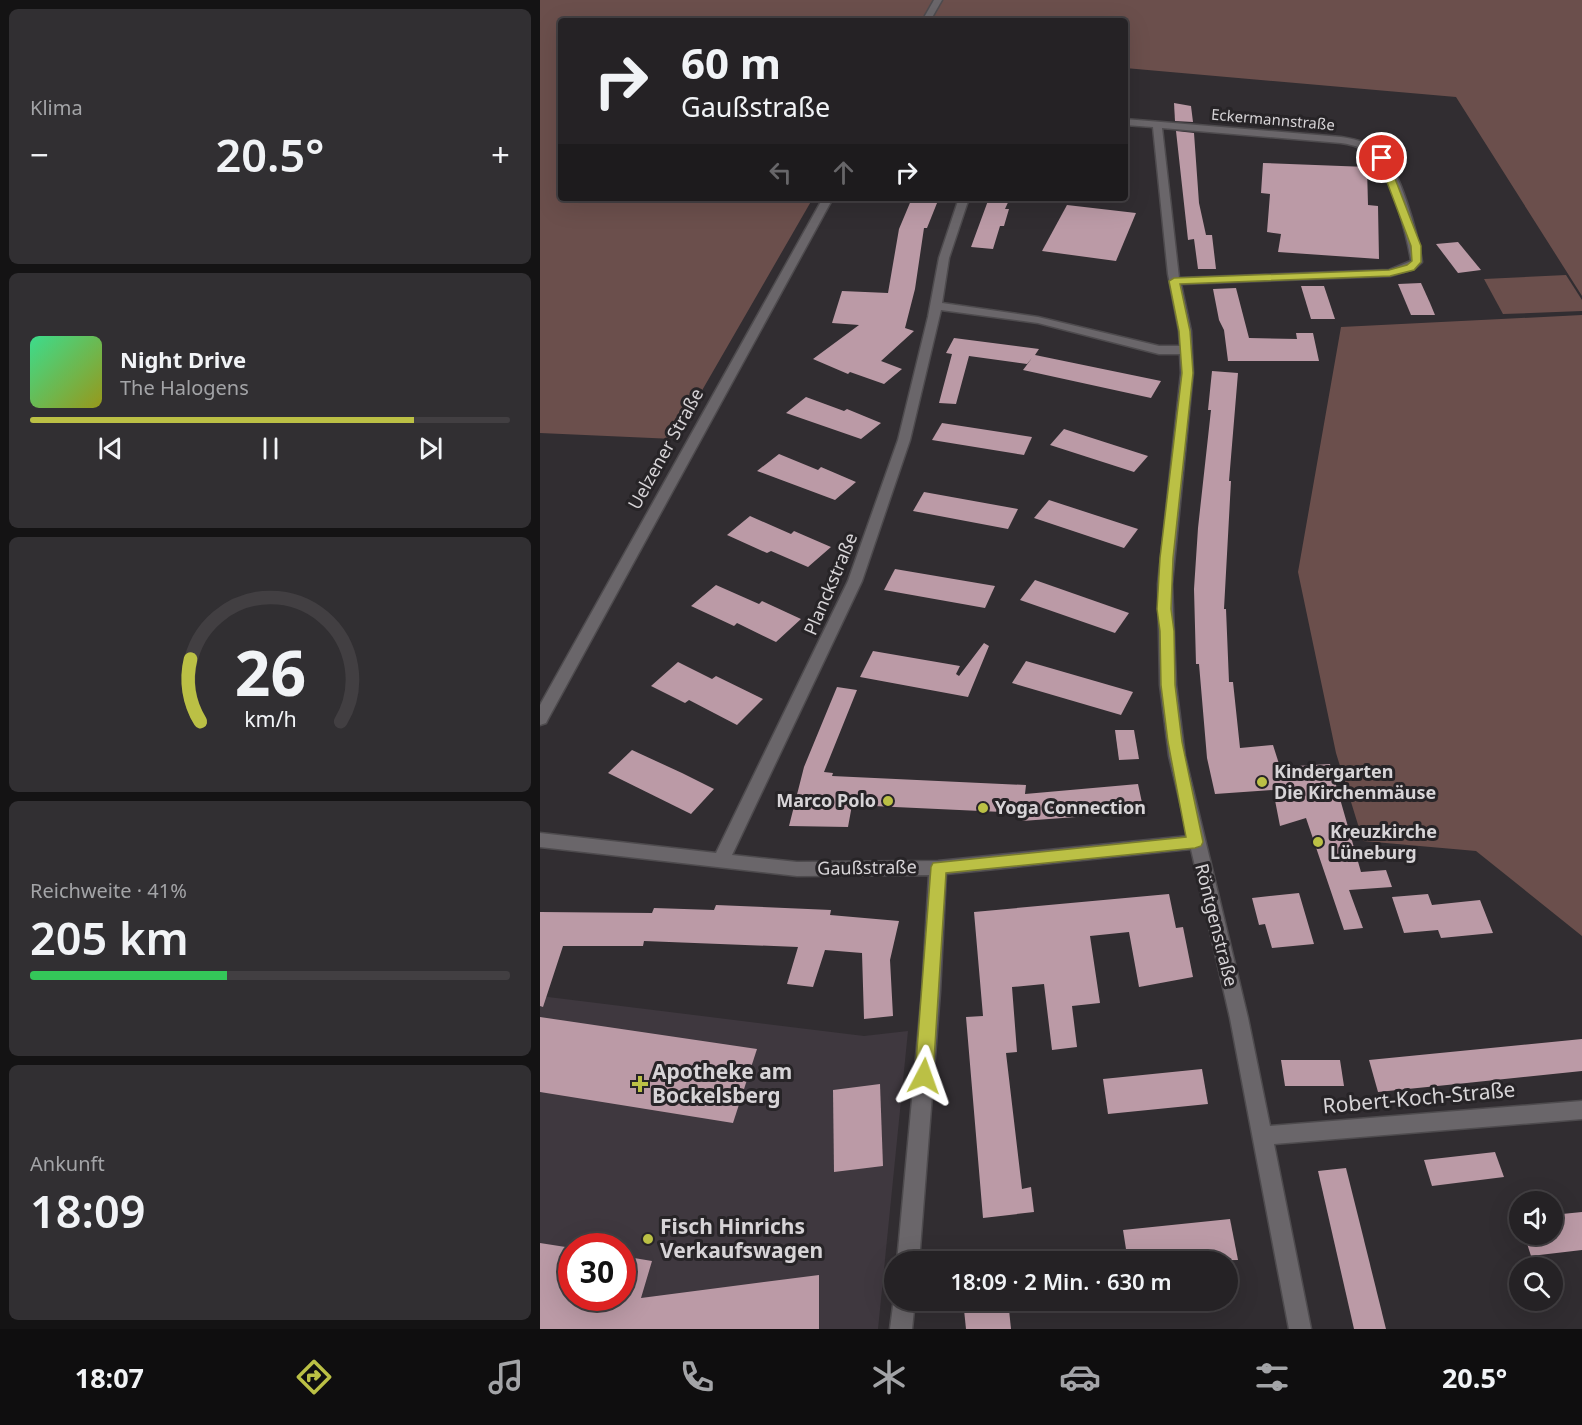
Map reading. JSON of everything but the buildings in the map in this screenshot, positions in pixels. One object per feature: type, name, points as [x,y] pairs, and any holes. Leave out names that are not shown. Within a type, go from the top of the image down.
[{"type":"street","points":[[928,18],[938,0]]},
{"type":"street","name":"Eckermannstraße","points":[[1128,122],[1341,140],[1369,147],[1377,152],[1386,164],[1416,246],[1416,262],[1410,267],[1390,273],[1174,281]]},
{"type":"street","name":"Röntgenstraße","points":[[1157,125],[1174,281],[1187,351],[1187,373],[1167,558],[1164,609],[1167,631],[1168,685],[1175,742],[1195,842],[1239,1018],[1300,1329]]},
{"type":"street","name":"Uelzener Straße","points":[[540,719],[826,201]]},
{"type":"street","name":"Planckstraße","points":[[721,861],[855,581],[904,440],[936,306],[944,258],[963,201]]},
{"type":"street","points":[[936,306],[1038,320],[1159,350],[1187,351]]},
{"type":"street","name":"Gaußstraße","points":[[540,840],[797,869],[938,867],[1195,842]]},
{"type":"street","points":[[909,1251],[938,867]]},
{"type":"street","name":"Robert-Koch-Straße","points":[[1261,1136],[1582,1110]]},
{"type":"street","points":[[902,1329],[903,1311]]},
{"type":"shaded area","points":[[540,0],[1582,0],[1582,296],[1456,97],[1128,68],[1128,18],[558,18],[558,201],[811,201],[674,439],[540,433]]},
{"type":"shaded area","points":[[1566,275],[1582,300],[1582,311],[1503,314],[1484,279]]},
{"type":"shaded area","points":[[1582,315],[1582,936],[1476,851],[1363,841],[1336,753],[1298,572],[1341,327]]},
{"type":"shaded area","points":[[540,996],[864,1036],[908,1031],[886,1251],[884,1251],[878,1329],[540,1329]]},
{"type":"place","name":"Kindergarten Die Kirchenmäuse","points":[[1262,782]]},
{"type":"place","name":"Marco Polo","points":[[888,801]]},
{"type":"place","name":"Yoga Connection","points":[[983,808]]},
{"type":"place","name":"Kreuzkirche Lüneburg","points":[[1318,842]]},
{"type":"place","name":"Apotheke am Bockelsberg","points":[[640,1084]]},
{"type":"place","name":"Fisch Hinrichs Verkaufswagen","points":[[648,1239]]},
{"type":"route","points":[[924,1076],[938,867],[1195,842],[1175,742],[1168,685],[1167,631],[1164,609],[1173,495],[1187,373],[1185,331],[1174,281],[1390,273],[1410,267],[1416,262],[1416,246],[1382,158]]}]
